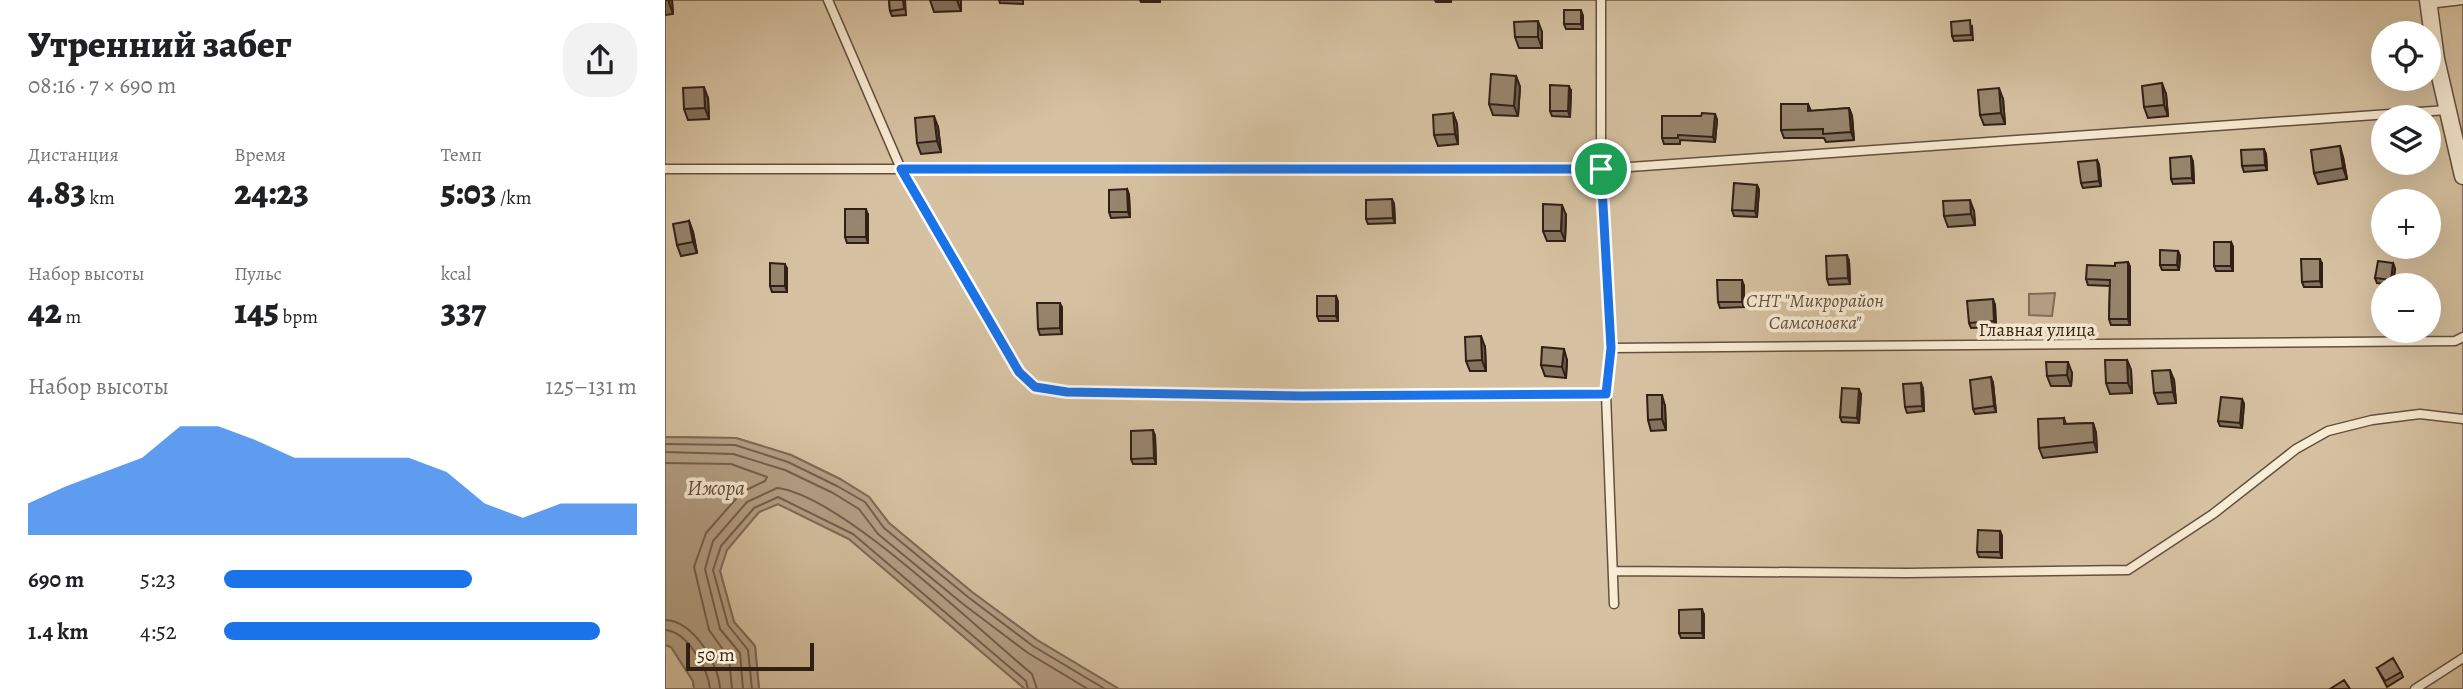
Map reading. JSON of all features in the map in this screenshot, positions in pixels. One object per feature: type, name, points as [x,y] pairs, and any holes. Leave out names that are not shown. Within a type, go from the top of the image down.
[{"type":"street","points":[[2428,2],[2447,110],[2463,176]]},
{"type":"lane","points":[[828,0],[901,169],[1019,372],[1035,387],[1067,392],[1301,396],[1606,394]]},
{"type":"lane","points":[[1601,0],[1601,169],[1611,348],[1606,394],[1614,604]]},
{"type":"lane","points":[[2428,2],[2463,0]]},
{"type":"lane","points":[[665,169],[1601,169],[2447,110]]},
{"type":"lane","name":"Главная улица","points":[[1611,348],[2455,341],[2463,337]]},
{"type":"lane","points":[[1613,571],[1907,573],[2128,570],[2213,514],[2296,449],[2328,431],[2372,420],[2420,414],[2463,419]]},
{"type":"lane","points":[[2415,689],[2463,658]]},
{"type":"green space","name":"СНТ \"Микрорайон Самсоновка\"","points":[[665,0],[2463,0],[2463,689],[1119,689],[1037,640],[972,592],[889,523],[869,497],[791,455],[736,438],[665,437]]},
{"type":"green space","points":[[778,504],[849,539],[1025,689],[759,689],[755,646],[734,622],[720,571],[726,550],[759,512]]},
{"type":"green space","points":[[665,645],[671,647],[693,681],[694,689],[665,689]]},
{"type":"water","points":[[2055,293],[2052,316],[2029,315],[2029,294]]},
{"type":"water","name":"Ижора","points":[[665,437],[736,438],[791,455],[840,479],[869,497],[889,523],[972,592],[1037,640],[1119,689],[1025,689],[849,539],[778,504],[759,512],[727,550],[720,571],[734,622],[755,646],[759,689],[694,689],[693,681],[671,647],[665,645]]},
{"type":"building","points":[[889,0],[903,0],[904,9],[890,11]]},
{"type":"building","points":[[1564,10],[1581,10],[1581,24],[1564,24]]},
{"type":"building","points":[[1970,20],[1971,35],[1952,36],[1951,22]]},
{"type":"building","points":[[1538,21],[1538,37],[1515,37],[1514,22]]},
{"type":"building","points":[[1491,74],[1516,76],[1514,106],[1489,104]]},
{"type":"building","points":[[2162,83],[2164,105],[2144,107],[2142,86]]},
{"type":"building","points":[[1550,85],[1569,86],[1568,111],[1550,111]]},
{"type":"building","points":[[704,87],[705,108],[684,109],[683,88]]},
{"type":"building","points":[[1999,88],[2001,113],[1980,115],[1978,90]]},
{"type":"building","points":[[1781,104],[1808,104],[1808,111],[1849,108],[1851,132],[1823,134],[1823,129],[1781,130]]},
{"type":"building","points":[[1453,113],[1455,134],[1434,135],[1433,115]]},
{"type":"building","points":[[1702,113],[1715,114],[1713,137],[1678,135],[1678,138],[1662,138],[1662,116],[1701,116]]},
{"type":"building","points":[[934,116],[937,141],[917,143],[915,118]]},
{"type":"building","points":[[2340,146],[2343,168],[2314,173],[2311,150]]},
{"type":"building","points":[[2264,149],[2265,165],[2242,166],[2241,150]]},
{"type":"building","points":[[2191,156],[2192,178],[2171,179],[2170,158]]},
{"type":"building","points":[[2097,160],[2099,181],[2081,183],[2078,162]]},
{"type":"building","points":[[1734,183],[1757,185],[1755,211],[1732,210]]},
{"type":"building","points":[[1127,189],[1128,212],[1109,212],[1109,190]]},
{"type":"building","points":[[1392,199],[1393,218],[1366,219],[1366,200]]},
{"type":"building","points":[[1970,200],[1971,214],[1944,216],[1943,201]]},
{"type":"building","points":[[1543,204],[1562,205],[1561,231],[1543,231]]},
{"type":"building","points":[[845,209],[866,209],[866,237],[845,237]]},
{"type":"building","points":[[689,221],[693,242],[677,245],[673,224]]},
{"type":"building","points":[[2214,242],[2231,242],[2231,266],[2214,266]]},
{"type":"building","points":[[2160,250],[2178,251],[2177,265],[2160,265]]},
{"type":"building","points":[[1847,255],[1848,278],[1827,279],[1826,256]]},
{"type":"building","points":[[2301,259],[2320,259],[2320,281],[2302,282]]},
{"type":"building","points":[[2378,261],[2393,263],[2392,273],[2376,273]]},
{"type":"building","points":[[2128,262],[2128,319],[2109,319],[2110,280],[2086,279],[2087,265],[2115,266],[2115,263]]},
{"type":"building","points":[[770,263],[785,264],[785,286],[770,286]]},
{"type":"building","points":[[1717,280],[1742,280],[1742,302],[1718,302]]},
{"type":"building","points":[[1317,296],[1336,296],[1336,316],[1317,316]]},
{"type":"building","points":[[1993,299],[1994,321],[1969,323],[1967,301]]},
{"type":"building","points":[[1037,303],[1060,303],[1060,328],[1038,329]]},
{"type":"building","points":[[1481,336],[1482,360],[1466,361],[1465,337]]},
{"type":"building","points":[[1542,347],[1564,349],[1562,367],[1541,365]]},
{"type":"building","points":[[2105,360],[2127,360],[2128,383],[2106,383]]},
{"type":"building","points":[[2046,362],[2068,362],[2067,375],[2047,376]]},
{"type":"building","points":[[2170,370],[2173,392],[2154,393],[2152,371]]},
{"type":"building","points":[[1991,377],[1994,406],[1973,409],[1970,380]]},
{"type":"building","points":[[1921,383],[1922,406],[1905,407],[1903,384]]},
{"type":"building","points":[[1842,388],[1859,389],[1857,418],[1840,417]]},
{"type":"building","points":[[1647,395],[1662,395],[1662,419],[1648,420]]},
{"type":"building","points":[[2221,397],[2242,399],[2240,423],[2218,421]]},
{"type":"building","points":[[2064,418],[2064,424],[2093,423],[2094,442],[2039,448],[2038,419]]},
{"type":"building","points":[[1153,430],[1154,458],[1131,459],[1131,431]]},
{"type":"building","points":[[1978,530],[2000,531],[2000,552],[1977,552]]},
{"type":"building","points":[[1702,609],[1702,633],[1679,633],[1679,610]]},
{"type":"building","points":[[2393,658],[2401,672],[2385,681],[2377,668]]},
{"type":"building","points":[[2344,680],[2350,689],[2330,689]]},
{"type":"route","points":[[901,169],[1601,169],[1611,348],[1606,394],[1301,396],[1067,392],[1035,387],[1019,372],[901,169]]}]
